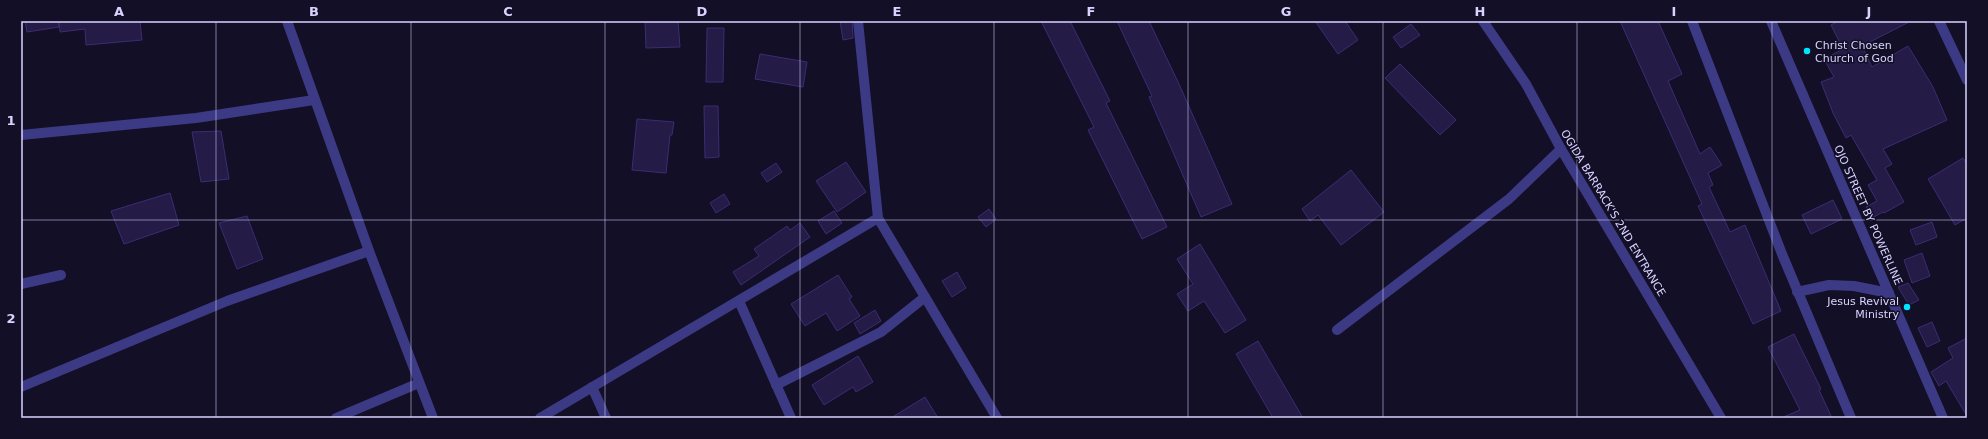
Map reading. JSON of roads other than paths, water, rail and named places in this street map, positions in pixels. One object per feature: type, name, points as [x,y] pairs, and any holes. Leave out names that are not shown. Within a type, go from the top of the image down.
[{"type":"street","points":[[287,21],[369,251],[433,418]]},
{"type":"street","points":[[858,21],[878,218],[997,418]]},
{"type":"street","name":"OGIDA BARRACK'S 2ND ENTRANCE","points":[[1483,21],[1526,84],[1561,149],[1721,418]]},
{"type":"street","points":[[1692,21],[1797,292],[1851,418]]},
{"type":"street","name":"OJO STREET BY POWERLINE","points":[[1771,21],[1943,418]]},
{"type":"street","points":[[1939,21],[1967,80]]},
{"type":"street","points":[[21,135],[196,118],[314,100]]},
{"type":"street","points":[[1337,330],[1509,199],[1561,149]]},
{"type":"street","points":[[540,418],[878,218]]},
{"type":"street","points":[[21,387],[227,301],[369,251]]},
{"type":"street","points":[[21,284],[61,275]]},
{"type":"street","points":[[1797,292],[1829,285],[1854,286],[1889,293]]},
{"type":"street","points":[[776,385],[880,332],[925,297]]},
{"type":"street","points":[[739,301],[791,418]]},
{"type":"street","points":[[336,418],[419,383]]},
{"type":"street","points":[[592,387],[606,418]]},
{"type":"place","name":"Christ Chosen Church of God","points":[[1807,51]]},
{"type":"place","name":"Jesus Revival Ministry","points":[[1907,307]]}]
